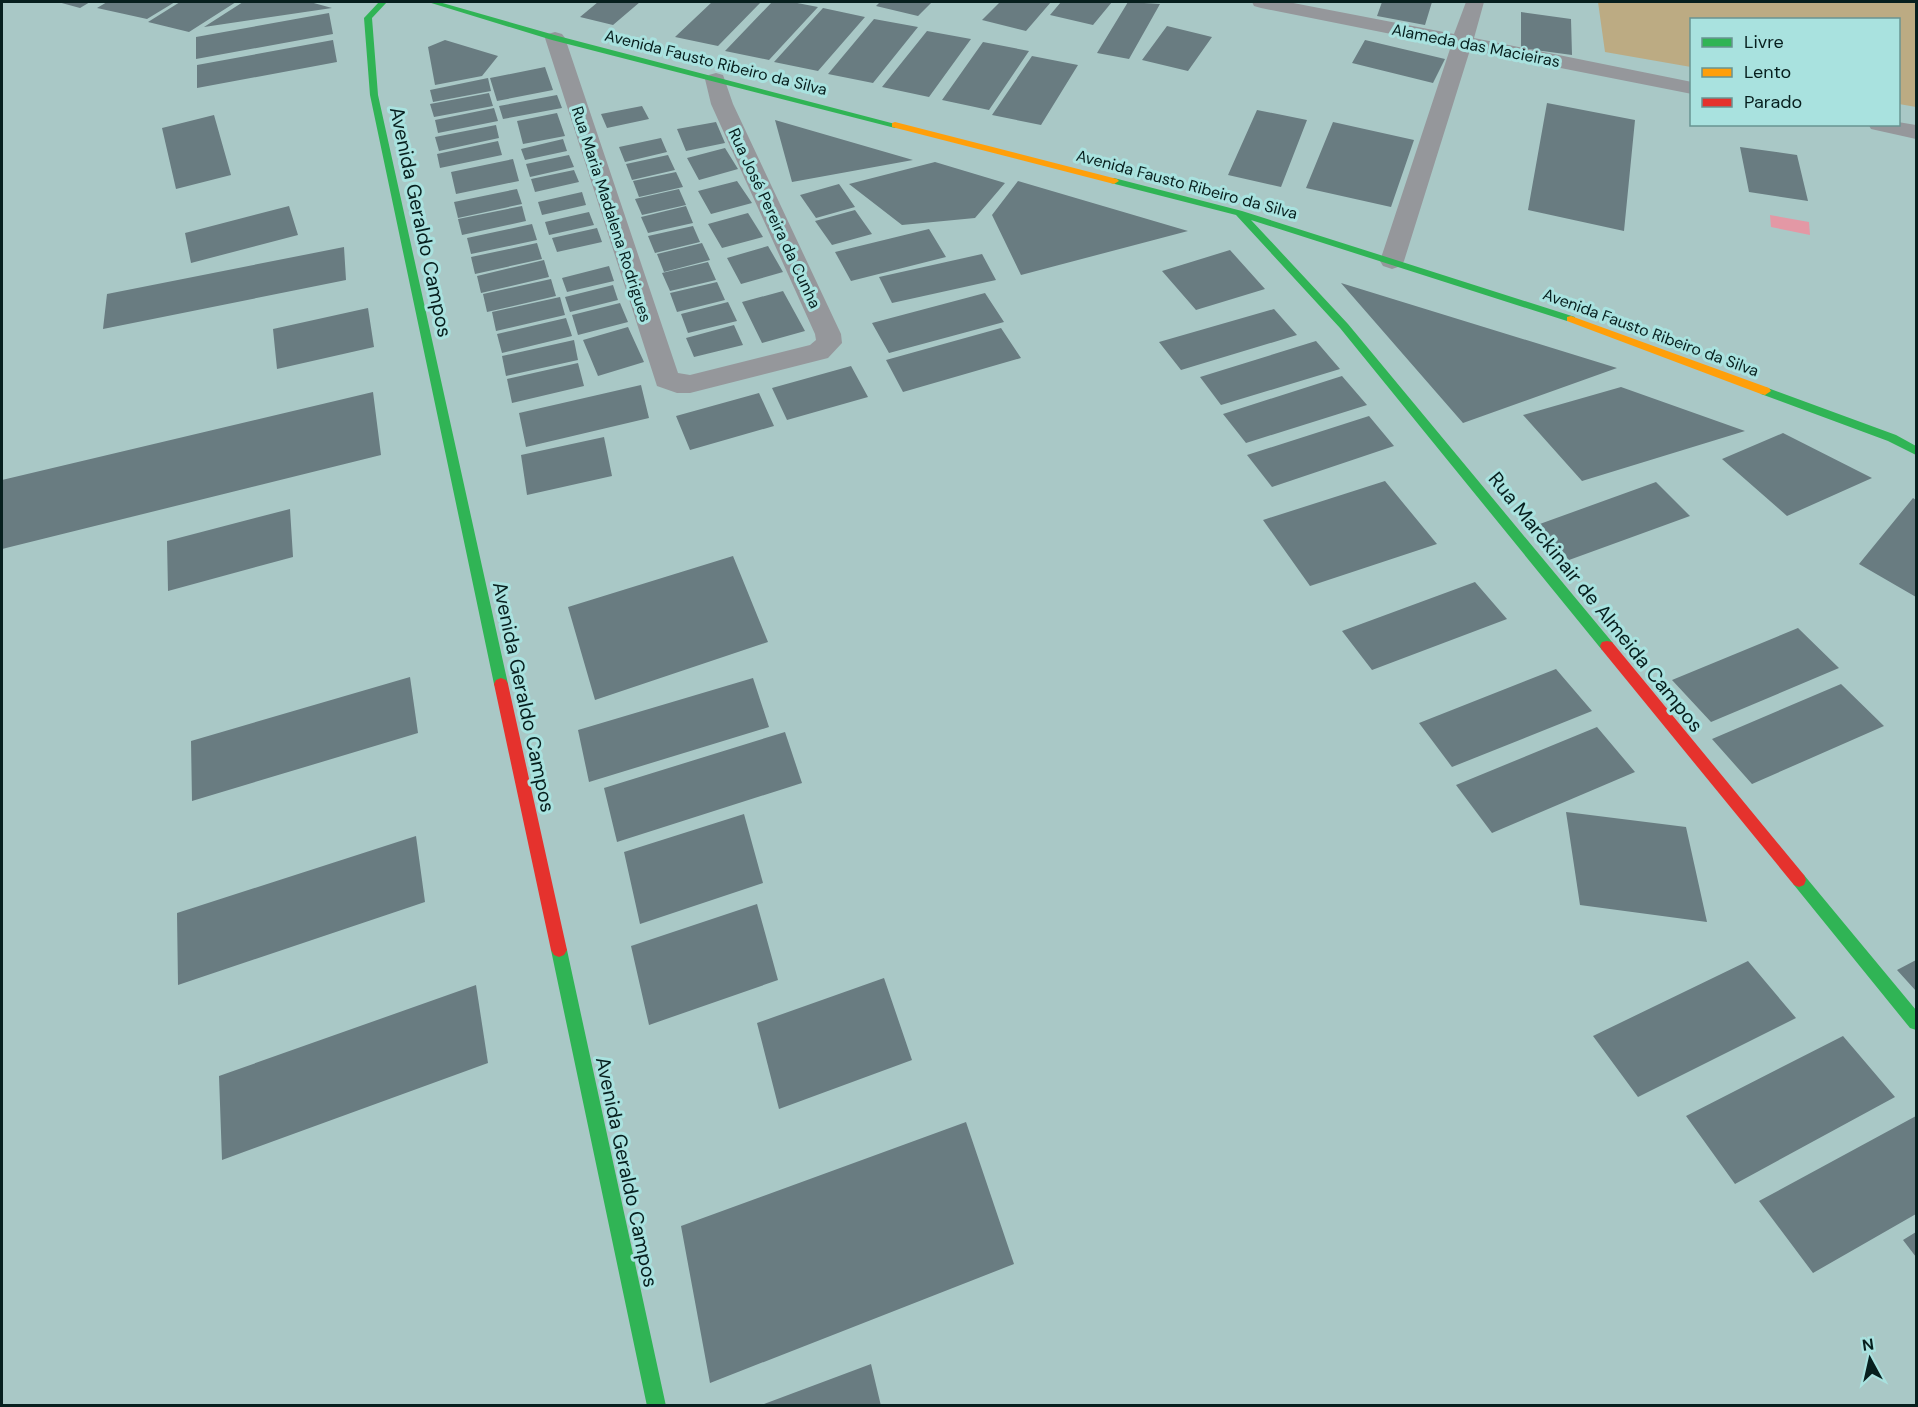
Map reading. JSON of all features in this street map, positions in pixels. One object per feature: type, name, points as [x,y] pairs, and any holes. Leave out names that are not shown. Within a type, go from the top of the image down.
[{"type":"street","name":"Avenida Geraldo Campos","points":[[383,2],[368,18],[374,95],[657,1406]]},
{"type":"street","name":"Avenida Fausto Ribeiro da Silva","points":[[432,2],[555,38],[1239,213],[1586,324],[1892,438],[1917,451]]},
{"type":"street","name":"Alameda das Macieiras","points":[[1261,2],[1690,88]]},
{"type":"street","points":[[1392,261],[1476,2]]},
{"type":"street","name":"Rua Maria Madalena Rodrigues","points":[[555,38],[666,379],[677,384],[690,384],[819,352]]},
{"type":"street","name":"Rua José Pereira da Cunha","points":[[716,80],[722,104],[828,334],[829,343],[819,352]]},
{"type":"street","points":[[1888,126],[1917,132]]},
{"type":"street","name":"Rua Marckinair de Almeida Campos","points":[[1239,213],[1344,326],[1917,1022]]},
{"type":"shaded area","points":[[1598,2],[1916,2],[1916,107],[1900,104],[1900,18],[1690,18],[1690,67],[1605,52]]},
{"type":"shaded area","points":[[1770,215],[1809,222],[1810,235],[1771,227]]},
{"type":"building","points":[[58,2],[90,2],[80,8]]},
{"type":"building","points":[[107,2],[175,2],[147,19],[97,8]]},
{"type":"building","points":[[180,2],[236,2],[189,32],[148,22]]},
{"type":"building","points":[[243,2],[310,2],[332,8],[204,27]]},
{"type":"building","points":[[598,2],[640,2],[613,25],[580,17]]},
{"type":"building","points":[[712,2],[761,2],[718,46],[675,37]]},
{"type":"building","points":[[772,2],[792,2],[818,7],[769,60],[725,51]]},
{"type":"building","points":[[880,2],[932,2],[918,16],[876,6]]},
{"type":"building","points":[[1000,2],[1051,2],[1026,31],[982,20]]},
{"type":"building","points":[[1061,2],[1112,2],[1093,25],[1050,15]]},
{"type":"building","points":[[1128,2],[1160,4],[1129,59],[1097,53]]},
{"type":"building","points":[[1382,2],[1432,2],[1425,25],[1377,16]]},
{"type":"building","points":[[823,8],[865,17],[818,71],[774,62]]},
{"type":"building","points":[[1521,12],[1571,19],[1572,55],[1521,48]]},
{"type":"building","points":[[329,13],[333,34],[196,59],[196,37]]},
{"type":"building","points":[[874,19],[918,27],[873,83],[828,74]]},
{"type":"building","points":[[1167,26],[1212,37],[1188,71],[1142,60]]},
{"type":"building","points":[[927,31],[971,39],[929,97],[882,87]]},
{"type":"building","points":[[333,40],[337,62],[197,88],[197,65]]},
{"type":"building","points":[[445,40],[498,56],[482,76],[435,85],[428,47]]},
{"type":"building","points":[[1365,40],[1445,59],[1433,83],[1352,63]]},
{"type":"building","points":[[983,42],[1029,51],[989,110],[942,100]]},
{"type":"building","points":[[1032,56],[1078,65],[1041,125],[992,115]]},
{"type":"building","points":[[545,67],[553,90],[497,101],[490,78]]},
{"type":"building","points":[[488,78],[491,91],[433,102],[430,90]]},
{"type":"building","points":[[489,93],[493,106],[434,117],[430,104]]},
{"type":"building","points":[[557,95],[562,108],[503,119],[499,106]]},
{"type":"building","points":[[1547,103],[1635,120],[1624,231],[1528,210]]},
{"type":"building","points":[[642,106],[649,119],[607,128],[601,114]]},
{"type":"building","points":[[494,108],[498,121],[438,133],[435,120]]},
{"type":"building","points":[[1257,110],[1307,120],[1281,187],[1228,175]]},
{"type":"building","points":[[557,113],[565,136],[523,144],[517,121]]},
{"type":"building","points":[[214,115],[231,175],[176,189],[162,128]]},
{"type":"building","points":[[775,120],[913,160],[792,182]]},
{"type":"building","points":[[716,122],[725,143],[686,151],[677,129]]},
{"type":"building","points":[[1333,122],[1414,140],[1391,207],[1306,188]]},
{"type":"building","points":[[496,125],[499,138],[439,151],[435,137]]},
{"type":"building","points":[[661,138],[667,152],[625,162],[619,147]]},
{"type":"building","points":[[563,139],[567,151],[525,160],[521,149]]},
{"type":"building","points":[[498,141],[502,155],[440,168],[437,154]]},
{"type":"building","points":[[1740,147],[1797,155],[1808,201],[1749,192]]},
{"type":"building","points":[[725,148],[738,169],[699,180],[687,158]]},
{"type":"building","points":[[569,155],[574,167],[530,177],[526,164]]},
{"type":"building","points":[[668,155],[675,170],[632,180],[626,164]]},
{"type":"building","points":[[513,159],[519,181],[456,194],[451,172]]},
{"type":"building","points":[[935,162],[1005,183],[975,218],[902,225],[849,184]]},
{"type":"building","points":[[574,170],[579,182],[535,192],[531,179]]},
{"type":"building","points":[[676,172],[683,187],[639,197],[633,181]]},
{"type":"building","points":[[737,181],[752,203],[711,214],[698,191]]},
{"type":"building","points":[[1018,181],[1188,231],[1021,275],[992,215]]},
{"type":"building","points":[[839,184],[855,207],[816,218],[800,195]]},
{"type":"building","points":[[517,189],[522,204],[458,218],[454,202]]},
{"type":"building","points":[[679,189],[686,205],[642,215],[635,199]]},
{"type":"building","points":[[582,192],[586,205],[542,215],[538,202]]},
{"type":"building","points":[[289,206],[298,235],[191,263],[185,233]]},
{"type":"building","points":[[522,206],[526,221],[462,235],[458,219]]},
{"type":"building","points":[[686,206],[693,223],[648,233],[641,217]]},
{"type":"building","points":[[855,210],[872,234],[832,245],[815,221]]},
{"type":"building","points":[[589,212],[594,225],[549,235],[545,222]]},
{"type":"building","points":[[748,213],[763,237],[722,248],[708,224]]},
{"type":"building","points":[[532,224],[537,240],[471,254],[467,238]]},
{"type":"building","points":[[693,226],[700,242],[655,253],[648,236]]},
{"type":"building","points":[[597,228],[602,242],[557,252],[552,238]]},
{"type":"building","points":[[929,229],[946,257],[851,281],[835,252]]},
{"type":"building","points":[[537,243],[542,259],[475,274],[471,257]]},
{"type":"building","points":[[702,243],[710,260],[664,272],[657,254]]},
{"type":"building","points":[[768,246],[783,272],[741,284],[727,258]]},
{"type":"building","points":[[344,247],[346,280],[103,329],[107,294]]},
{"type":"building","points":[[1230,250],[1265,289],[1196,310],[1162,271]]},
{"type":"building","points":[[982,254],[996,280],[892,303],[879,277]]},
{"type":"building","points":[[544,260],[549,277],[481,293],[477,276]]},
{"type":"building","points":[[708,262],[716,280],[670,291],[662,273]]},
{"type":"building","points":[[609,266],[614,281],[567,292],[562,278]]},
{"type":"building","points":[[551,279],[556,296],[487,312],[483,294]]},
{"type":"building","points":[[717,282],[725,300],[677,312],[670,293]]},
{"type":"building","points":[[1341,283],[1617,368],[1463,423]]},
{"type":"building","points":[[613,285],[618,300],[570,312],[565,297]]},
{"type":"building","points":[[783,291],[805,331],[762,343],[742,302]]},
{"type":"building","points":[[985,293],[1004,322],[889,353],[872,323]]},
{"type":"building","points":[[560,297],[565,315],[496,331],[492,312]]},
{"type":"building","points":[[728,302],[737,321],[688,333],[681,314]]},
{"type":"building","points":[[620,303],[628,322],[578,335],[572,315]]},
{"type":"building","points":[[368,308],[374,347],[277,369],[273,329]]},
{"type":"building","points":[[1274,309],[1297,335],[1181,370],[1159,342]]},
{"type":"building","points":[[566,318],[572,336],[502,353],[497,334]]},
{"type":"building","points":[[734,325],[743,345],[694,357],[686,338]]},
{"type":"building","points":[[628,327],[644,362],[598,376],[583,340]]},
{"type":"building","points":[[1001,328],[1021,358],[903,392],[886,360]]},
{"type":"building","points":[[574,340],[578,360],[506,376],[502,356]]},
{"type":"building","points":[[1316,341],[1340,369],[1221,405],[1200,377]]},
{"type":"building","points":[[578,363],[584,386],[512,403],[507,379]]},
{"type":"building","points":[[851,366],[868,397],[787,420],[772,388]]},
{"type":"building","points":[[1342,376],[1367,405],[1246,443],[1223,414]]},
{"type":"building","points":[[641,385],[649,418],[526,447],[519,413]]},
{"type":"building","points":[[1621,387],[1745,431],[1582,481],[1523,415]]},
{"type":"building","points":[[373,392],[381,455],[2,549],[2,480]]},
{"type":"building","points":[[759,393],[774,426],[690,450],[676,416]]},
{"type":"building","points":[[1369,416],[1394,446],[1272,487],[1247,455]]},
{"type":"building","points":[[1783,433],[1872,478],[1787,516],[1722,459]]},
{"type":"building","points":[[604,437],[612,476],[527,495],[521,455]]},
{"type":"building","points":[[1385,481],[1437,544],[1310,586],[1263,520]]},
{"type":"building","points":[[1656,482],[1690,516],[1569,560],[1537,525]]},
{"type":"building","points":[[1913,498],[1916,500],[1916,597],[1859,564]]},
{"type":"building","points":[[290,509],[293,557],[168,591],[167,541]]},
{"type":"building","points":[[733,556],[768,642],[595,700],[568,607]]},
{"type":"building","points":[[1475,582],[1507,619],[1372,670],[1342,631]]},
{"type":"building","points":[[1798,628],[1839,668],[1711,722],[1672,680]]},
{"type":"building","points":[[1556,669],[1592,711],[1452,767],[1419,723]]},
{"type":"building","points":[[410,677],[418,733],[192,801],[191,741]]},
{"type":"building","points":[[753,678],[769,727],[589,782],[578,730]]},
{"type":"building","points":[[1841,684],[1884,726],[1752,784],[1712,739]]},
{"type":"building","points":[[1597,727],[1635,772],[1492,833],[1456,785]]},
{"type":"building","points":[[785,732],[802,783],[617,842],[604,788]]},
{"type":"building","points":[[1566,812],[1686,827],[1707,922],[1580,905]]},
{"type":"building","points":[[744,814],[763,883],[640,924],[624,852]]},
{"type":"building","points":[[416,836],[425,902],[178,985],[177,913]]},
{"type":"building","points":[[757,904],[778,980],[649,1025],[631,946]]},
{"type":"building","points":[[1916,960],[1916,991],[1897,970]]},
{"type":"building","points":[[1748,961],[1796,1018],[1638,1097],[1593,1036]]},
{"type":"building","points":[[884,978],[912,1060],[779,1109],[757,1023]]},
{"type":"building","points":[[476,985],[488,1063],[222,1160],[219,1076]]},
{"type":"building","points":[[1843,1036],[1895,1097],[1735,1184],[1686,1116]]},
{"type":"building","points":[[1916,1116],[1916,1214],[1813,1273],[1759,1201]]},
{"type":"building","points":[[966,1122],[1014,1264],[710,1383],[681,1226]]},
{"type":"building","points":[[1916,1232],[1916,1257],[1903,1240]]},
{"type":"building","points":[[871,1364],[881,1406],[761,1406],[761,1405]]},
{"type":"traffic: fast","points":[[383,2],[368,18],[374,95],[501,684]]},
{"type":"traffic: fast","points":[[432,2],[555,38],[895,125]]},
{"type":"traffic: fast","points":[[1114,181],[1239,213],[1571,319]]},
{"type":"traffic: fast","points":[[1239,213],[1344,326],[1607,646]]},
{"type":"traffic: fast","points":[[1765,391],[1892,438],[1916,451]]},
{"type":"traffic: fast","points":[[1799,880],[1916,1022]]},
{"type":"traffic: fast","points":[[559,950],[657,1406]]},
{"type":"traffic: slow","points":[[895,125],[1114,181]]},
{"type":"traffic: slow","points":[[1571,319],[1765,391]]},
{"type":"traffic: jam","points":[[1607,646],[1799,880]]},
{"type":"traffic: jam","points":[[501,684],[559,950]]}]
